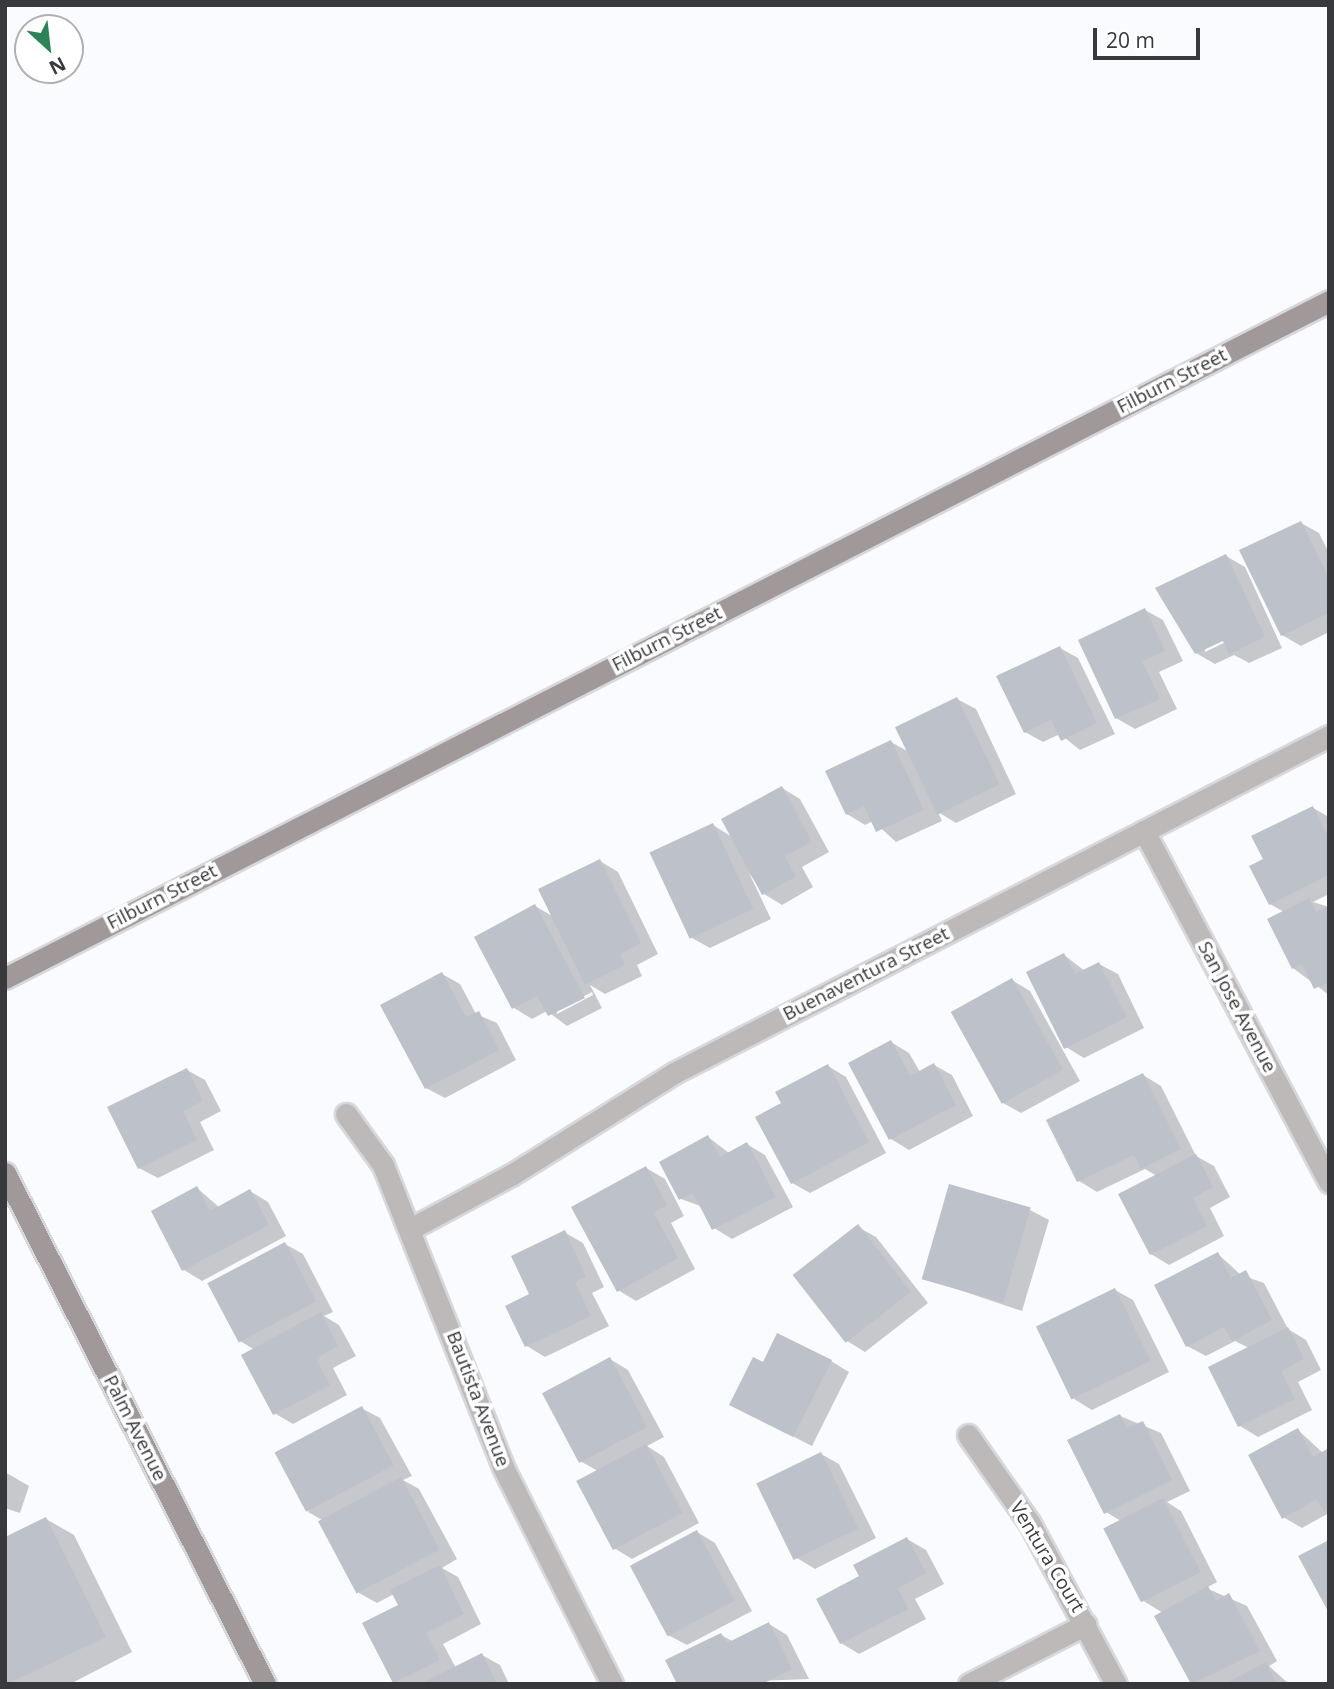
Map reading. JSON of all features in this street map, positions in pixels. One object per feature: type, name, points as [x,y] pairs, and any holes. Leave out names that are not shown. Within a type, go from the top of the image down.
[{"type":"street","name":"Filburn Street","points":[[5,978],[1329,301]]},
{"type":"street","name":"Buenaventura Street","points":[[412,1228],[511,1175],[674,1073],[1329,736]]},
{"type":"street","name":"San Jose Avenue","points":[[1144,831],[1329,1182]]},
{"type":"street","name":"Bautista Avenue","points":[[346,1114],[383,1165],[412,1228],[503,1466],[612,1684]]},
{"type":"street","name":"Palm Avenue","points":[[5,1172],[265,1684]]},
{"type":"street","name":"Ventura Court","points":[[968,1435],[1028,1522],[1086,1624],[1116,1684]]},
{"type":"street","points":[[969,1684],[1086,1624]]},
{"type":"building","points":[[1301,521],[1329,578],[1329,613],[1281,636],[1239,550]]},
{"type":"building","points":[[1226,554],[1265,637],[1229,654],[1223,641],[1195,654],[1155,588]]},
{"type":"building","points":[[1145,608],[1165,651],[1142,661],[1160,699],[1115,719],[1078,640]]},
{"type":"building","points":[[1060,646],[1097,723],[1061,741],[1051,720],[1024,733],[996,676]]},
{"type":"building","points":[[957,697],[1000,784],[938,814],[895,727]]},
{"type":"building","points":[[891,740],[924,810],[876,832],[864,806],[846,815],[825,771]]},
{"type":"building","points":[[782,786],[812,842],[785,856],[796,877],[762,895],[721,819]]},
{"type":"building","points":[[1313,806],[1329,838],[1329,875],[1269,905],[1249,866],[1263,859],[1251,836]]},
{"type":"building","points":[[713,823],[753,909],[690,939],[650,853]]},
{"type":"building","points":[[600,859],[641,943],[620,954],[625,965],[585,985],[538,889]]},
{"type":"building","points":[[1309,898],[1316,912],[1329,906],[1329,982],[1314,989],[1302,964],[1292,969],[1267,919]]},
{"type":"building","points":[[535,904],[585,998],[548,1016],[537,996],[512,1009],[474,937]]},
{"type":"building","points":[[1064,953],[1075,974],[1099,962],[1127,1017],[1064,1049],[1026,972]]},
{"type":"building","points":[[442,972],[466,1017],[479,1011],[499,1050],[425,1089],[380,1005]]},
{"type":"building","points":[[1012,978],[1063,1070],[1002,1104],[951,1012]]},
{"type":"building","points":[[891,1040],[910,1076],[934,1063],[956,1105],[889,1140],[848,1063]]},
{"type":"building","points":[[828,1064],[869,1142],[791,1184],[755,1117],[781,1103],[775,1092]]},
{"type":"building","points":[[187,1068],[203,1101],[183,1111],[197,1140],[138,1169],[107,1107]]},
{"type":"building","points":[[1143,1073],[1181,1149],[1141,1169],[1134,1155],[1077,1182],[1046,1120]]},
{"type":"building","points":[[708,1135],[720,1157],[747,1142],[776,1197],[712,1230],[693,1193],[679,1200],[659,1162]]},
{"type":"building","points":[[1196,1154],[1213,1187],[1193,1198],[1207,1226],[1150,1255],[1118,1194]]},
{"type":"building","points":[[646,1166],[667,1205],[654,1213],[678,1258],[617,1292],[571,1207]]},
{"type":"building","points":[[949,1184],[1031,1207],[1003,1303],[922,1279]]},
{"type":"building","points":[[197,1186],[210,1211],[250,1189],[269,1225],[182,1271],[151,1211]]},
{"type":"building","points":[[858,1224],[911,1292],[846,1343],[793,1275]]},
{"type":"building","points":[[565,1230],[586,1277],[575,1282],[591,1316],[525,1347],[505,1306],[529,1294],[511,1256]]},
{"type":"building","points":[[285,1242],[316,1301],[239,1342],[207,1283]]},
{"type":"building","points":[[1218,1252],[1231,1278],[1246,1270],[1272,1320],[1232,1341],[1224,1327],[1186,1347],[1154,1285]]},
{"type":"building","points":[[1115,1288],[1151,1361],[1071,1399],[1036,1327]]},
{"type":"building","points":[[321,1312],[338,1346],[316,1358],[330,1385],[273,1415],[241,1355]]},
{"type":"building","points":[[1288,1327],[1304,1359],[1281,1371],[1295,1399],[1238,1427],[1208,1367]]},
{"type":"building","points":[[777,1333],[832,1360],[793,1437],[729,1405],[753,1357],[763,1362]]},
{"type":"building","points":[[610,1357],[647,1427],[579,1463],[542,1393]]},
{"type":"building","points":[[362,1406],[393,1465],[306,1512],[275,1452]]},
{"type":"building","points":[[1120,1414],[1127,1428],[1143,1421],[1172,1480],[1104,1514],[1067,1440]]},
{"type":"building","points":[[1298,1428],[1313,1457],[1329,1448],[1329,1509],[1324,1512],[1317,1499],[1282,1519],[1248,1455]]},
{"type":"building","points":[[646,1444],[683,1513],[613,1550],[576,1481]]},
{"type":"building","points":[[821,1452],[858,1528],[794,1560],[756,1484]]},
{"type":"building","points":[[401,1477],[439,1549],[356,1594],[318,1521]]},
{"type":"building","points":[[1163,1498],[1201,1572],[1141,1602],[1103,1528]]},
{"type":"building","points":[[46,1517],[106,1637],[7,1684],[5,1537]]},
{"type":"building","points":[[697,1530],[735,1601],[667,1636],[630,1566]]},
{"type":"building","points":[[907,1537],[926,1573],[898,1588],[908,1609],[840,1644],[816,1599],[859,1576],[853,1565]]},
{"type":"building","points":[[1329,1540],[1329,1613],[1298,1556]]},
{"type":"building","points":[[440,1565],[464,1614],[426,1633],[440,1660],[393,1683],[362,1623],[398,1605],[390,1590]]},
{"type":"building","points":[[1208,1586],[1216,1601],[1229,1593],[1260,1651],[1191,1684],[1154,1616]]},
{"type":"building","points":[[769,1622],[792,1669],[762,1684],[677,1684],[665,1660],[721,1633],[727,1643]]},
{"type":"building","points":[[482,1653],[497,1684],[420,1684]]},
{"type":"building","points":[[1266,1662],[1277,1684],[1225,1684]]}]
